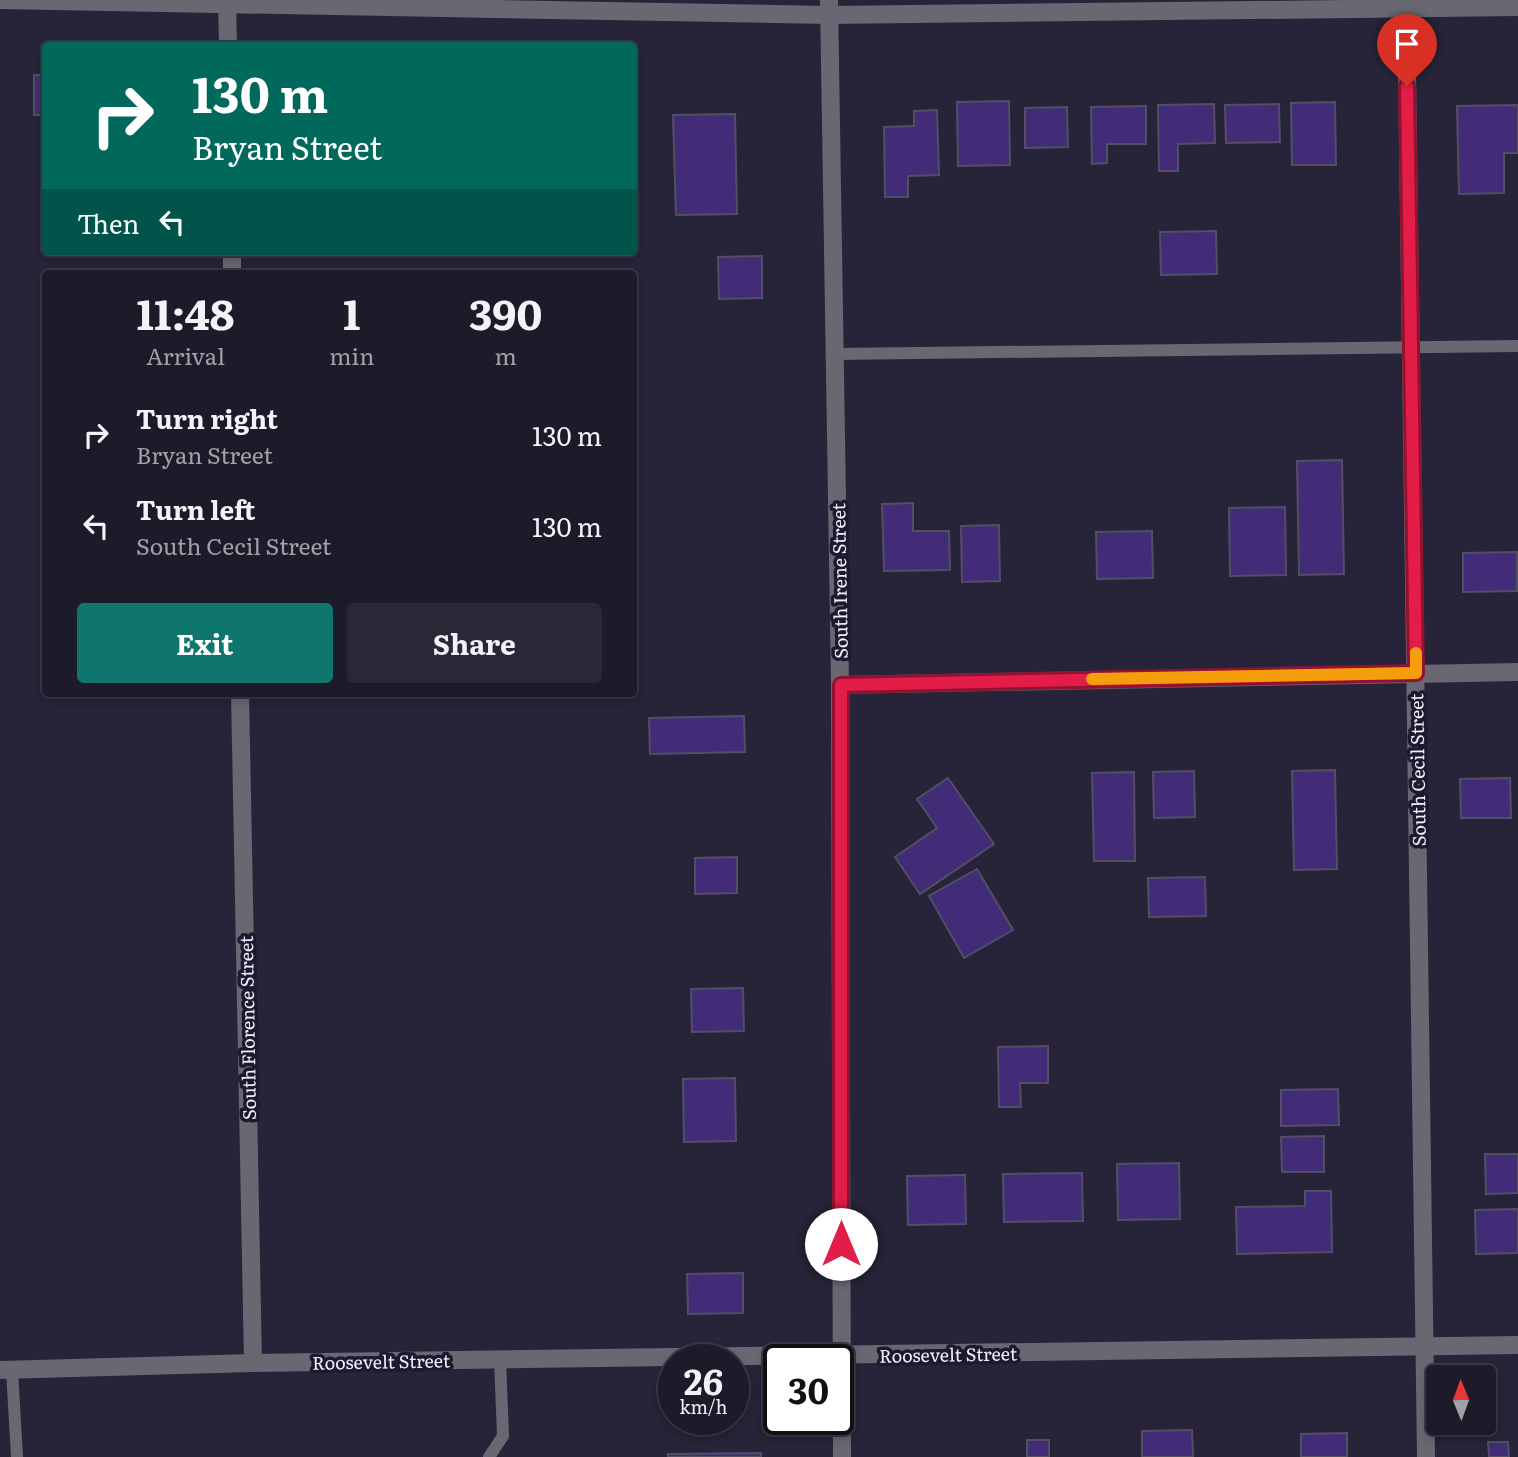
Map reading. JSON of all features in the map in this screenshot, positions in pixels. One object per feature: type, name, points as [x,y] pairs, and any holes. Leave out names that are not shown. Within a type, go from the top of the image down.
[{"type":"street","points":[[0,0],[829,7],[1406,4],[1518,7]]},
{"type":"street","points":[[227,2],[228,42]]},
{"type":"street","name":"South Cecil Street","points":[[1406,4],[1426,1457]]},
{"type":"street","name":"South Irene Street","points":[[829,7],[841,685],[841,1344]]},
{"type":"street","points":[[841,685],[1518,672]]},
{"type":"street","name":"South Florence Street","points":[[240,697],[253,1363]]},
{"type":"street","name":"Roosevelt Street","points":[[854,1356],[1518,1345]]},
{"type":"street","name":"Roosevelt Street","points":[[6,1370],[253,1363],[763,1357]]},
{"type":"street","name":"South Irene Street","points":[[842,1435],[842,1457]]},
{"type":"lane","points":[[835,354],[1518,346]]},
{"type":"lane","points":[[489,1457],[503,1436],[500,1360]]},
{"type":"lane","points":[[6,1370],[18,1457]]},
{"type":"building","points":[[34,75],[42,75],[42,115],[34,115]]},
{"type":"building","points":[[1009,101],[1010,165],[958,166],[957,102]]},
{"type":"building","points":[[1335,102],[1336,165],[1292,165],[1291,103]]},
{"type":"building","points":[[1214,104],[1215,143],[1178,144],[1178,171],[1159,171],[1158,105]]},
{"type":"building","points":[[1279,104],[1280,142],[1226,143],[1225,105]]},
{"type":"building","points":[[1518,105],[1518,153],[1504,153],[1504,193],[1459,194],[1457,106]]},
{"type":"building","points":[[1146,106],[1146,144],[1107,144],[1107,163],[1092,164],[1091,107]]},
{"type":"building","points":[[1067,107],[1068,147],[1025,148],[1025,108]]},
{"type":"building","points":[[937,110],[939,175],[908,176],[908,197],[885,197],[884,127],[914,126],[914,111]]},
{"type":"building","points":[[735,114],[737,214],[676,215],[673,115]]},
{"type":"building","points":[[1216,231],[1217,274],[1161,275],[1160,232]]},
{"type":"building","points":[[762,256],[762,298],[719,299],[718,257]]},
{"type":"building","points":[[1342,460],[1344,574],[1299,575],[1297,461]]},
{"type":"building","points":[[913,503],[913,531],[949,531],[950,570],[884,571],[882,504]]},
{"type":"building","points":[[1285,507],[1286,575],[1230,576],[1229,508]]},
{"type":"building","points":[[999,525],[1000,581],[962,582],[961,526]]},
{"type":"building","points":[[1152,531],[1153,578],[1097,579],[1096,532]]},
{"type":"building","points":[[1517,552],[1517,591],[1463,592],[1463,553]]},
{"type":"building","points":[[744,716],[745,752],[650,754],[649,718]]},
{"type":"building","points":[[1335,770],[1337,869],[1294,870],[1292,771]]},
{"type":"building","points":[[1194,771],[1195,817],[1154,818],[1153,772]]},
{"type":"building","points":[[1134,772],[1135,861],[1094,861],[1092,773]]},
{"type":"building","points":[[948,778],[994,844],[920,894],[895,857],[937,828],[917,799]]},
{"type":"building","points":[[1510,778],[1511,818],[1461,818],[1460,779]]},
{"type":"building","points":[[737,857],[737,893],[695,894],[695,858]]},
{"type":"building","points":[[977,869],[1013,930],[964,958],[929,896]]},
{"type":"building","points":[[1205,877],[1206,916],[1149,917],[1148,878]]},
{"type":"building","points":[[743,988],[744,1031],[692,1032],[691,989]]},
{"type":"building","points":[[1048,1046],[1048,1083],[1020,1083],[1021,1107],[999,1107],[998,1047]]},
{"type":"building","points":[[735,1078],[736,1141],[684,1142],[683,1079]]},
{"type":"building","points":[[1338,1089],[1339,1125],[1281,1126],[1281,1090]]},
{"type":"building","points":[[1324,1136],[1324,1172],[1282,1172],[1281,1137]]},
{"type":"building","points":[[1485,1154],[1518,1154],[1518,1193],[1486,1194]]},
{"type":"building","points":[[1179,1163],[1180,1219],[1118,1220],[1117,1164]]},
{"type":"building","points":[[1082,1173],[1083,1221],[1004,1222],[1003,1174]]},
{"type":"building","points":[[965,1175],[966,1224],[908,1225],[907,1176]]},
{"type":"building","points":[[1305,1191],[1331,1191],[1332,1252],[1237,1254],[1236,1207],[1305,1206]]},
{"type":"building","points":[[1518,1209],[1518,1253],[1476,1254],[1475,1210]]},
{"type":"building","points":[[743,1273],[743,1313],[688,1314],[687,1274]]},
{"type":"building","points":[[1192,1430],[1193,1457],[1142,1457],[1142,1431]]},
{"type":"building","points":[[1347,1433],[1347,1457],[1301,1457],[1301,1434]]},
{"type":"building","points":[[1027,1440],[1049,1440],[1049,1457],[1027,1457]]},
{"type":"building","points":[[1488,1442],[1508,1442],[1509,1457],[1489,1457]]},
{"type":"building","points":[[761,1453],[761,1457],[668,1457],[668,1454]]},
{"type":"slow traffic","points":[[1092,679],[1416,673],[1416,653]]},
{"type":"route","points":[[841,1244],[841,685],[1416,673],[1407,86]]}]
